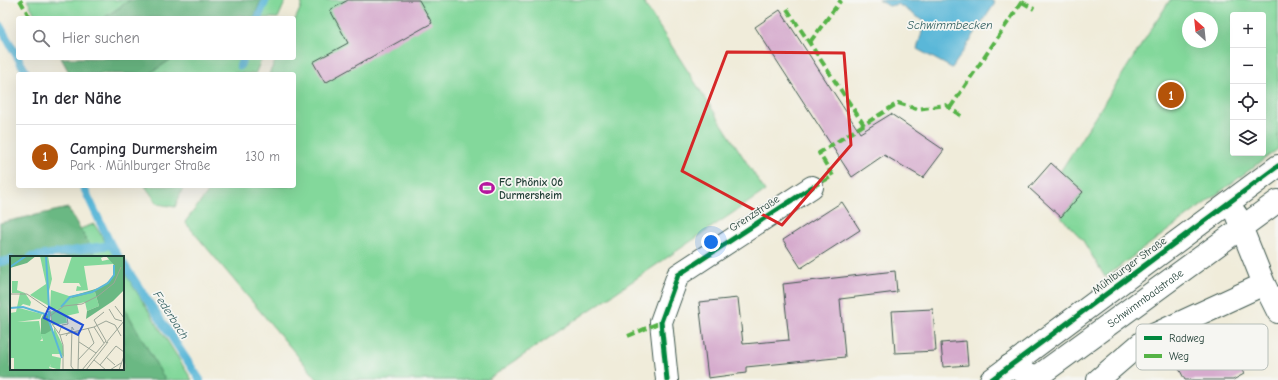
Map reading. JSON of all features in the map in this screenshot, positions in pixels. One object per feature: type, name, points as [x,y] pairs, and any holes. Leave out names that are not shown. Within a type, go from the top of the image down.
[{"type":"street","name":"Mühlburger Straße","points":[[991,380],[1013,373],[1278,166]]},
{"type":"street","name":"Grenzstraße","points":[[667,380],[661,322],[678,275],[812,187]]},
{"type":"street","name":"Schwimmbadstraße","points":[[1013,373],[1037,377],[1278,201]]},
{"type":"street","points":[[1230,202],[1242,227],[1264,284],[1278,312]]},
{"type":"street","points":[[1177,324],[1264,284]]},
{"type":"street","points":[[1098,380],[1136,347]]},
{"type":"highlighted area","points":[[727,52],[844,53],[851,145],[782,225],[682,171]]},
{"type":"green space","points":[[27,0],[130,0],[107,16],[36,16]]},
{"type":"green space","points":[[130,0],[261,0],[255,16],[107,16]]},
{"type":"green space","points":[[261,0],[286,0],[279,16],[255,16]]},
{"type":"green space","name":"FC Phönix 06 Durmersheim","points":[[303,0],[642,0],[765,191],[487,380],[318,380],[185,222],[211,188],[296,188],[296,72],[270,72],[276,60],[296,60],[296,18]]},
{"type":"green space","points":[[1170,0],[1278,0],[1278,149],[1105,277],[1082,239],[1061,217],[1083,192],[1060,172]]},
{"type":"green space","points":[[62,60],[170,60],[152,72],[69,72]]},
{"type":"green space","points":[[170,60],[261,60],[256,72],[152,72]]},
{"type":"green space","points":[[146,188],[183,188],[175,207],[158,204]]},
{"type":"green space","points":[[68,208],[95,256],[10,256],[10,370],[124,370],[124,307],[165,380],[0,380],[0,223]]},
{"type":"green space","points":[[94,224],[114,256],[95,256],[80,229]]},
{"type":"green space","points":[[124,272],[192,380],[165,380],[124,307]]},
{"type":"water","name":"Schwimmbecken","points":[[879,0],[991,0],[995,3],[952,68],[917,49],[925,22],[898,4],[889,6]]},
{"type":"building","points":[[348,0],[419,0],[432,23],[325,83],[313,62],[348,43],[330,10]]},
{"type":"building","points":[[780,10],[860,133],[891,114],[944,150],[923,178],[884,155],[852,177],[755,27]]},
{"type":"building","points":[[1051,163],[1083,192],[1061,217],[1029,188]]},
{"type":"building","points":[[842,202],[860,230],[801,268],[783,240]]},
{"type":"building","points":[[895,271],[897,292],[840,299],[845,357],[746,367],[746,373],[708,378],[699,302],[738,298],[743,344],[789,340],[783,284]]},
{"type":"building","points":[[933,309],[936,351],[895,353],[892,311]]},
{"type":"building","points":[[966,341],[968,365],[943,367],[941,343]]},
{"type":"building","points":[[1180,370],[1242,370],[1244,374],[1233,380],[1185,380]]},
{"type":"waterway","points":[[259,16],[266,0]]},
{"type":"waterway","name":"Federbach","points":[[0,26],[16,54]]},
{"type":"waterway","name":"Federbach","points":[[19,60],[26,72]]},
{"type":"waterway","points":[[240,66],[242,60]]},
{"type":"waterway","name":"Federbach","points":[[84,188],[111,245],[118,256]]},
{"type":"waterway","points":[[38,256],[111,245]]},
{"type":"waterway","points":[[0,262],[10,260]]},
{"type":"waterway","name":"Federbach","points":[[124,265],[200,380]]},
{"type":"marked path","points":[[20,0],[29,16]]},
{"type":"marked path","points":[[810,42],[841,0]]},
{"type":"marked path","points":[[950,108],[1023,0]]},
{"type":"marked path","points":[[1022,2],[1034,9]]},
{"type":"marked path","points":[[787,9],[864,125]]},
{"type":"marked path","points":[[812,187],[833,176],[819,153],[898,103],[917,109],[946,105],[961,116]]},
{"type":"marked path","points":[[628,336],[661,322]]},
{"type":"cycle path","points":[[991,380],[1278,166]]},
{"type":"cycle path","points":[[667,380],[661,322],[678,275],[812,187]]},
{"type":"place","name":"Camping Durmersheim","points":[[1171,95]]},
{"type":"place","name":"FC Phönix 06 Durmersheim","points":[[487,188]]}]
